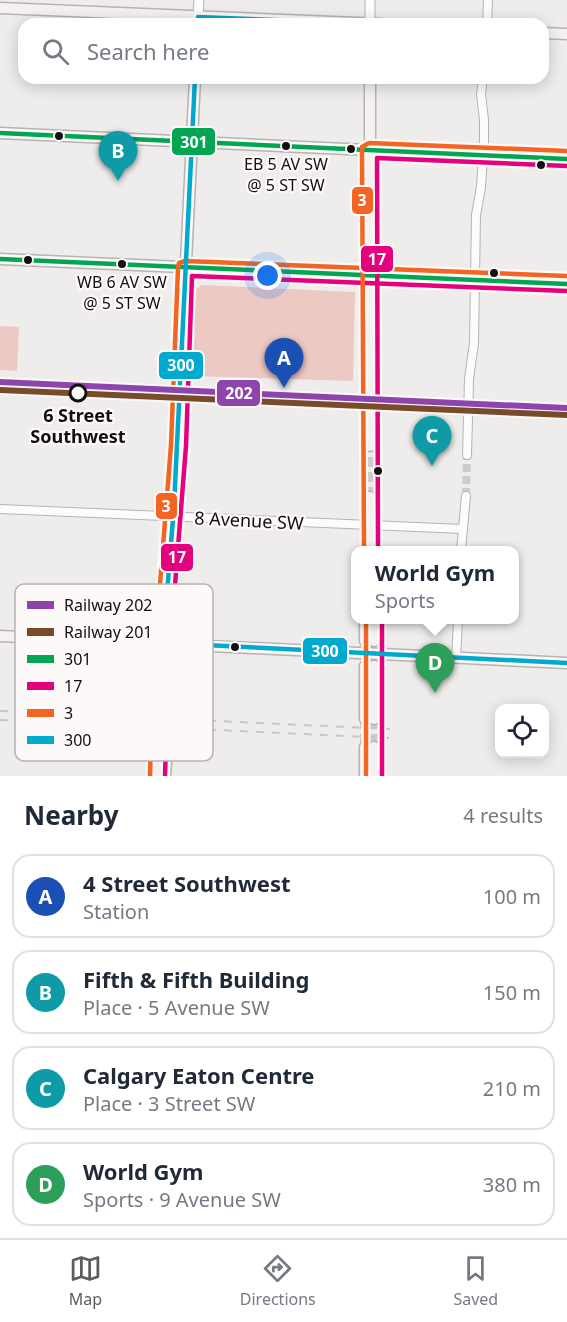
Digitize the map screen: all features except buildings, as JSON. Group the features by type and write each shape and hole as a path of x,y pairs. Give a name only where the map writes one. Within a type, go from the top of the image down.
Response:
{"main road":[{"path":"0,8 152,18"},
{"path":"549,33 567,34"},
{"path":"168,584 181,382 195,84"},
{"path":"370,84 370,446"},
{"path":"0,133 567,159"},
{"path":"0,259 567,284"},
{"path":"370,497 371,546"},
{"path":"366,624 369,641 373,624"},
{"path":"0,636 15,637"},
{"path":"213,646 567,663"},
{"path":"369,666 369,719"},
{"path":"365,776 370,747 374,776"},
{"path":"157,776 159,761"},
{"path":"164,761 165,776"}],"street":[{"path":"198,18 199,0"},
{"path":"370,0 373,18"},
{"path":"487,18 488,0"},
{"path":"467,455 469,379 474,343 476,215 483,155 482,84"},
{"path":"461,546 466,496"},
{"name":"8 Avenue SW","path":"0,509 463,529"},
{"path":"456,658 458,624"}],"shaded area":[{"path":"201,285 355,292 353,381 192,376 195,291"},
{"path":"0,326 19,327 17,371 0,370"}],"tunnel":[{"path":"370,446 370,497"},
{"path":"466,496 467,455"},
{"path":"365,719 365,747"},
{"path":"374,719 374,747"}],"railway":[{"path":"0,711 15,712"},
{"path":"0,720 15,721"},
{"path":"213,721 390,729"},
{"path":"213,730 389,738"}],"rail line":[{"name":"202","path":"0,382 567,408"},
{"name":"201","path":"0,390 567,415"}],"transit line":[{"name":"300","path":"198,18 224,18"},
{"name":"300","path":"168,584 174,506 195,84"},
{"name":"301","path":"0,133 567,159"},
{"name":"3","path":"364,546 362,147 369,143 567,151"},
{"name":"17","path":"378,546 377,158 567,166"},
{"name":"301","path":"0,259 567,284"},
{"name":"3","path":"160,584 171,445 179,263 185,261 567,276"},
{"name":"17","path":"175,584 186,446 192,276 567,291"},
{"name":"3","path":"366,624 366,776"},
{"name":"17","path":"382,624 382,776"},
{"name":"300","path":"213,645 567,663"},
{"name":"3","path":"150,761 150,776"},
{"name":"17","path":"165,761 165,776"}],"place":[{"name":"EB 5 AV SW @ 5 ST SW","path":"286,146"},
{"name":"Fifth & Fifth Building","path":"118,181"},
{"name":"WB 6 AV SW @ 5 ST SW","path":"122,264"},
{"name":"4 Street Southwest","path":"284,388"},
{"name":"6 Street Southwest","path":"78,393"},
{"name":"Calgary Eaton Centre","path":"432,466"},
{"name":"World Gym","path":"435,693"}]}
